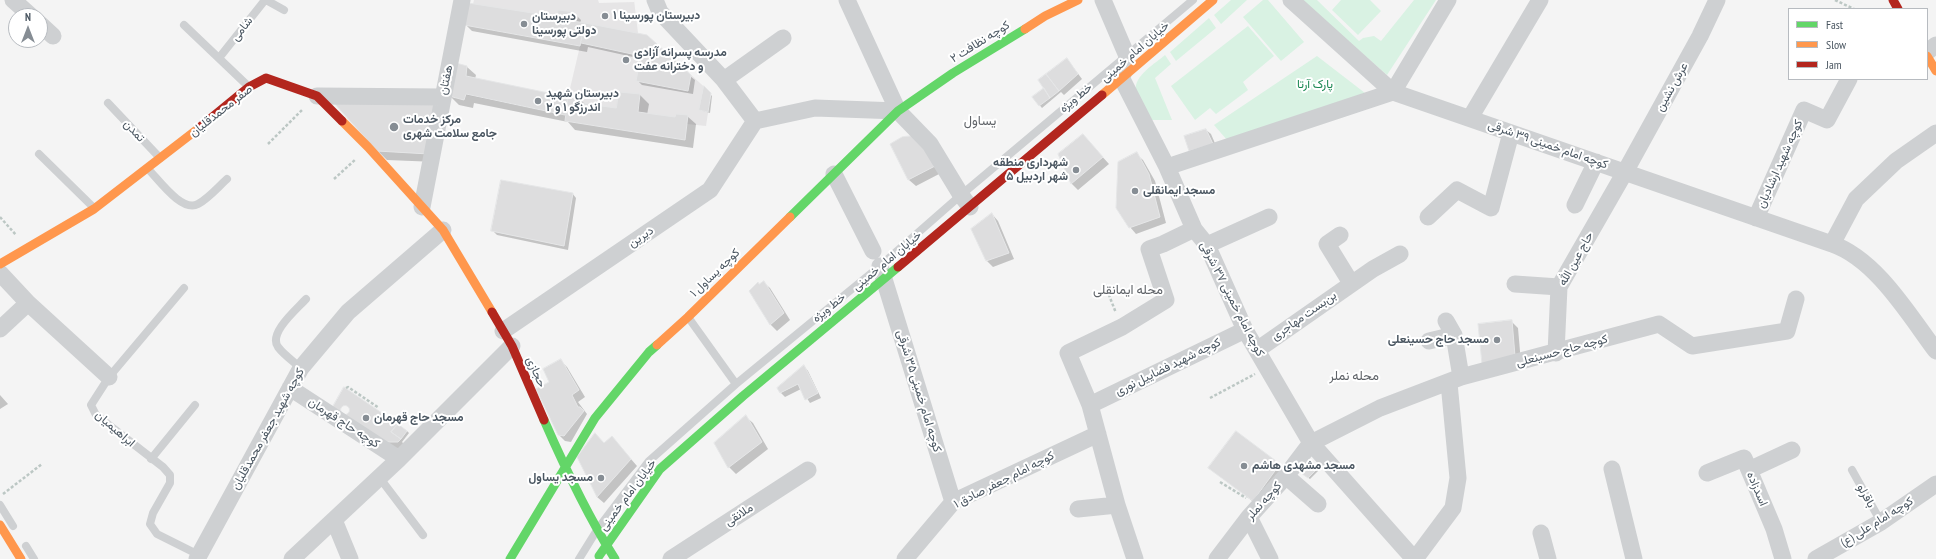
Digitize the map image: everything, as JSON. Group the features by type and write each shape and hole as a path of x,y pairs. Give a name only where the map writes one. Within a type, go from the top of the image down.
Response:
{"street":[{"path":"13,0 22,8"},
{"name":"هفتان","path":"422,207 442,97 462,0"},
{"path":"655,0 660,12 724,80 755,121 815,108 898,111"},
{"name":"کوچه نظافت ۲","path":"898,111 953,73 1045,16 1078,0"},
{"path":"1104,0 1127,56 1122,79"},
{"name":"خیابان امام خمینی","path":"598,559 606,545 660,469 743,396 879,265 966,201 1122,79 1213,0"},
{"name":"کوچه امام خمینی ۳۹ شرقی","path":"1291,0 1393,92 1846,249 1887,284 1936,351"},
{"path":"1167,167 1393,92 1448,0"},
{"path":"1470,118 1540,0"},
{"name":"عرش نشین","path":"1625,172 1700,36 1717,0"},
{"path":"852,1 898,111 930,144 966,201"},
{"path":"48,31 53,36"},
{"path":"724,80 784,38"},
{"path":"1928,51 1936,45"},
{"path":"1928,58 1936,71"},
{"name":"صفر محمدقلیان","path":"0,264 94,209 160,159 249,87 266,78 317,96 368,148 443,230"},
{"name":"کوچه امام خمینی ۳۷ شرقی","path":"1122,79 1167,167 1194,229 1207,245 1245,330 1311,443 1414,559"},
{"name":"کوچه شهید ارشادیان","path":"1756,218 1804,110 1827,120 1848,80"},
{"path":"317,96 442,97"},
{"name":"کوچه یساول ۱","path":"510,559 595,418 649,352 688,317 898,111"},
{"name":"دیرین","path":"503,331 710,190 755,121"},
{"path":"1428,217 1457,190 1490,208 1511,133"},
{"path":"1832,244 1856,199 1896,161 1936,133"},
{"path":"1575,205 1596,162"},
{"name":"حاج عین الله","path":"1556,353 1559,287 1625,172"},
{"name":"کوچه امام خمینی ۳۵ شرقی","path":"834,174 879,265 953,502"},
{"path":"1207,245 1269,217"},
{"path":"1135,559 1117,505 1090,405 1068,353 1122,327 1166,300 1149,249 1194,229"},
{"name":"حجازی","path":"443,230 512,346 565,467 597,530 615,559"},
{"name":"کوچه شهید جعفر محمدقلیان","path":"198,557 301,368 348,312 443,230"},
{"path":"1340,235 1327,244 1352,283"},
{"name":"بن‌بست مهاجری","path":"1257,350 1352,283 1400,254"},
{"path":"0,273 28,303 109,377"},
{"path":"1515,284 1559,287"},
{"name":"کوچه حاج حسینعلی","path":"1311,443 1380,408 1455,380 1659,324 1692,346 1787,331 1796,299"},
{"path":"0,329 28,303"},
{"path":"1414,559 1453,508 1458,478 1455,380 1450,328 1429,341"},
{"name":"کوچه شهید فضاییل نوری","path":"1090,405 1245,330"},
{"path":"292,559 399,459 512,346"},
{"name":"کوچه حاج قهرمان","path":"290,388 399,459"},
{"name":"کوچه امام جعفر صادق ۱","path":"905,559 953,502 1098,434"},
{"name":"کوچه نملر","path":"1217,559 1254,512 1286,476 1311,443"},
{"path":"1749,470 1792,450"},
{"name":"اسدزاده","path":"1707,473 1744,458 1774,528 1783,559"},
{"path":"1612,469 1634,559"},
{"name":"ملانقی","path":"671,559 808,470"},
{"path":"1286,476 1318,504"},
{"name":"کوچه امام علی (ع)","path":"1816,559 1881,522 1936,484"},
{"path":"1078,509 1117,505"},
{"path":"1254,512 1270,559"},
{"path":"334,520 350,559"},
{"path":"0,525 21,559"},
{"path":"1541,533 1548,559"}],"lane":[{"name":"شامی","path":"219,58 265,0 284,10"},
{"name":"خط ویژه","path":"579,559 597,530 649,460 736,384 879,265 966,201 1127,56 1193,0"},
{"path":"184,25 249,87"},
{"name":"تمدن","path":"108,103 160,159"},
{"path":"39,154 94,209"},
{"path":"148,168 180,202 188,206 198,204 227,179"},
{"name":"ابراهیمیان","path":"184,288 109,377 91,405 96,415 163,467 170,475 170,483 153,513 150,524 157,534 198,557"},
{"path":"301,368 278,346 276,339 278,330 306,299"},
{"path":"688,317 736,384"},
{"path":"151,459 195,405"},
{"name":"باقرلو","path":"1852,470 1881,522"},
{"path":"379,477 423,535"},
{"path":"0,505 34,559"}],"path":[{"path":"1835,0 1852,8"},
{"path":"268,144 317,96"},
{"path":"334,179 368,148"},
{"path":"0,217 27,247"},
{"path":"1105,285 1122,327"},
{"path":"1210,398 1268,367"},
{"path":"346,388 348,387 379,408"},
{"path":"0,496 42,464"},
{"path":"1220,482 1254,512"}],"shaded area":[{"path":"474,0 598,0 599,3 634,2 634,0 638,33 647,35 711,93 706,126 687,124 685,140 565,121 565,115 466,95 464,100 449,96 456,63 467,66 466,76 568,97 580,46 464,25 468,3 473,4"}],"green space":[{"path":"1231,0 1247,0 1221,24 1214,15"},
{"name":"پارک آرتا","path":"1263,0 1268,0 1304,42 1281,61 1243,17"},
{"path":"1301,0 1317,0 1359,41 1363,38 1374,36 1381,41 1414,0 1436,0 1387,75"},
{"path":"1341,0 1370,0 1381,11 1358,35 1332,10"},
{"path":"1209,18 1216,28 1176,61 1170,52"},
{"path":"1248,26 1274,56 1243,82 1248,90 1216,114 1210,108 1195,120 1171,86"},
{"path":"1165,55 1171,64 1155,78 1172,120 1151,120 1138,98 1136,85 1141,75"},
{"name":"پارک آرتا","path":"1317,56 1365,93 1227,140 1214,125"}],"building":[{"name":"دبیرستان دولتی پورسینا","path":"468,3 539,14 538,17 557,20 558,10 575,12 573,21 585,23 580,46 464,25"},
{"path":"585,23 647,35 691,75 688,91 636,81 641,56 581,43"},
{"path":"1067,58 1078,74 1059,91 1046,74"},
{"path":"456,63 467,66 466,76 568,97 565,115 466,94 464,100 449,96"},
{"path":"1046,74 1059,91 1050,98 1038,80"},
{"path":"704,86 711,93 708,112 699,110"},
{"path":"1044,88 1050,98 1039,106 1032,97"},
{"path":"619,92 640,94 638,112 675,117 676,114 688,115 685,140 565,121 568,97 580,98 579,103 616,108"},
{"name":"مرکز خدمات جامع سلامت شهری","path":"437,101 429,154 377,151 333,102"},
{"path":"1206,129 1213,144 1189,151 1184,136"},
{"name":"شهرداری منطقه ۵ شهر اردبیل","path":"1083,134 1103,157 1071,184 1058,154"},
{"path":"911,136 924,143 935,166 908,180 890,144 902,137"},
{"name":"مسجد ایمانقلی","path":"1137,152 1149,174 1160,217 1129,228 1116,208 1118,162"},
{"path":"501,180 573,193 564,246 491,231"},
{"path":"992,213 1009,253 986,261 971,229"},
{"path":"764,281 784,313 770,325 749,291 758,282 759,284"},
{"name":"مسجد حاج حسینعلی","path":"1512,320 1515,356 1482,364 1478,324"},
{"path":"561,359 579,390 572,395 578,407 584,411 564,436 558,435 536,389 549,382 543,369"},
{"path":"804,365 818,393 805,400 798,384 780,393 777,388"},
{"name":"مسجد حاج قهرمان","path":"344,387 398,424 391,432 401,439 398,442 384,442 331,410"},
{"path":"345,405 350,410 345,415 340,410"},
{"path":"746,415 762,442 728,468 714,443"},
{"path":"398,424 407,431 401,439 391,432"},
{"name":"مسجد مشهدی هاشم","path":"1236,431 1280,464 1253,501 1208,468"},
{"name":"مسجد یساول","path":"595,433 604,443 612,436 631,459 597,497 577,457"},
{"path":"1304,462 1313,462 1318,468 1308,478 1298,471"}],"traffic: fast":[{"path":"790,217 898,111 953,73 1025,29"},
{"path":"599,556 660,469 743,396 898,267"},
{"path":"510,559 595,418 649,352 657,345"},
{"path":"544,420 577,491 615,559"}],"traffic: slow":[{"path":"1025,29 1045,16 1078,0"},
{"path":"1102,95 1213,0"},
{"path":"1928,58 1936,71"},
{"path":"342,121 368,147 443,230 492,312"},
{"path":"0,264 94,209 199,128"},
{"path":"657,345 688,317 790,217"},
{"path":"0,525 21,559"}],"traffic: jam":[{"path":"1893,0 1897,8"},
{"path":"199,128 249,87 266,78 317,96 342,121"},
{"path":"898,267 1102,95"},
{"path":"492,312 512,346 544,420"}],"place":[{"name":"دبیرستان پورسینا ۱","path":"605,16"},
{"name":"دبیرستان دولتی پورسینا","path":"524,24"},
{"name":"مدرسه پسرانه آزادی و دخترانه عفت","path":"626,60"},
{"name":"دبیرستان شهید اندرزگو ۱ و ۲","path":"538,101"},
{"name":"مرکز خدمات جامع سلامت شهری","path":"394,127"},
{"name":"شهرداری منطقه ۵ شهر اردبیل","path":"1076,170"},
{"name":"مسجد ایمانقلی","path":"1135,191"},
{"name":"مسجد حاج حسینعلی","path":"1497,340"},
{"name":"مسجد حاج قهرمان","path":"366,418"},
{"name":"مسجد مشهدی هاشم","path":"1244,466"},
{"name":"مسجد یساول","path":"601,478"}],"district":[{"name":"یساول","path":"980,121"},
{"name":"محله ایمانقلی","path":"1128,290"},
{"name":"محله نملر","path":"1354,376"}]}
